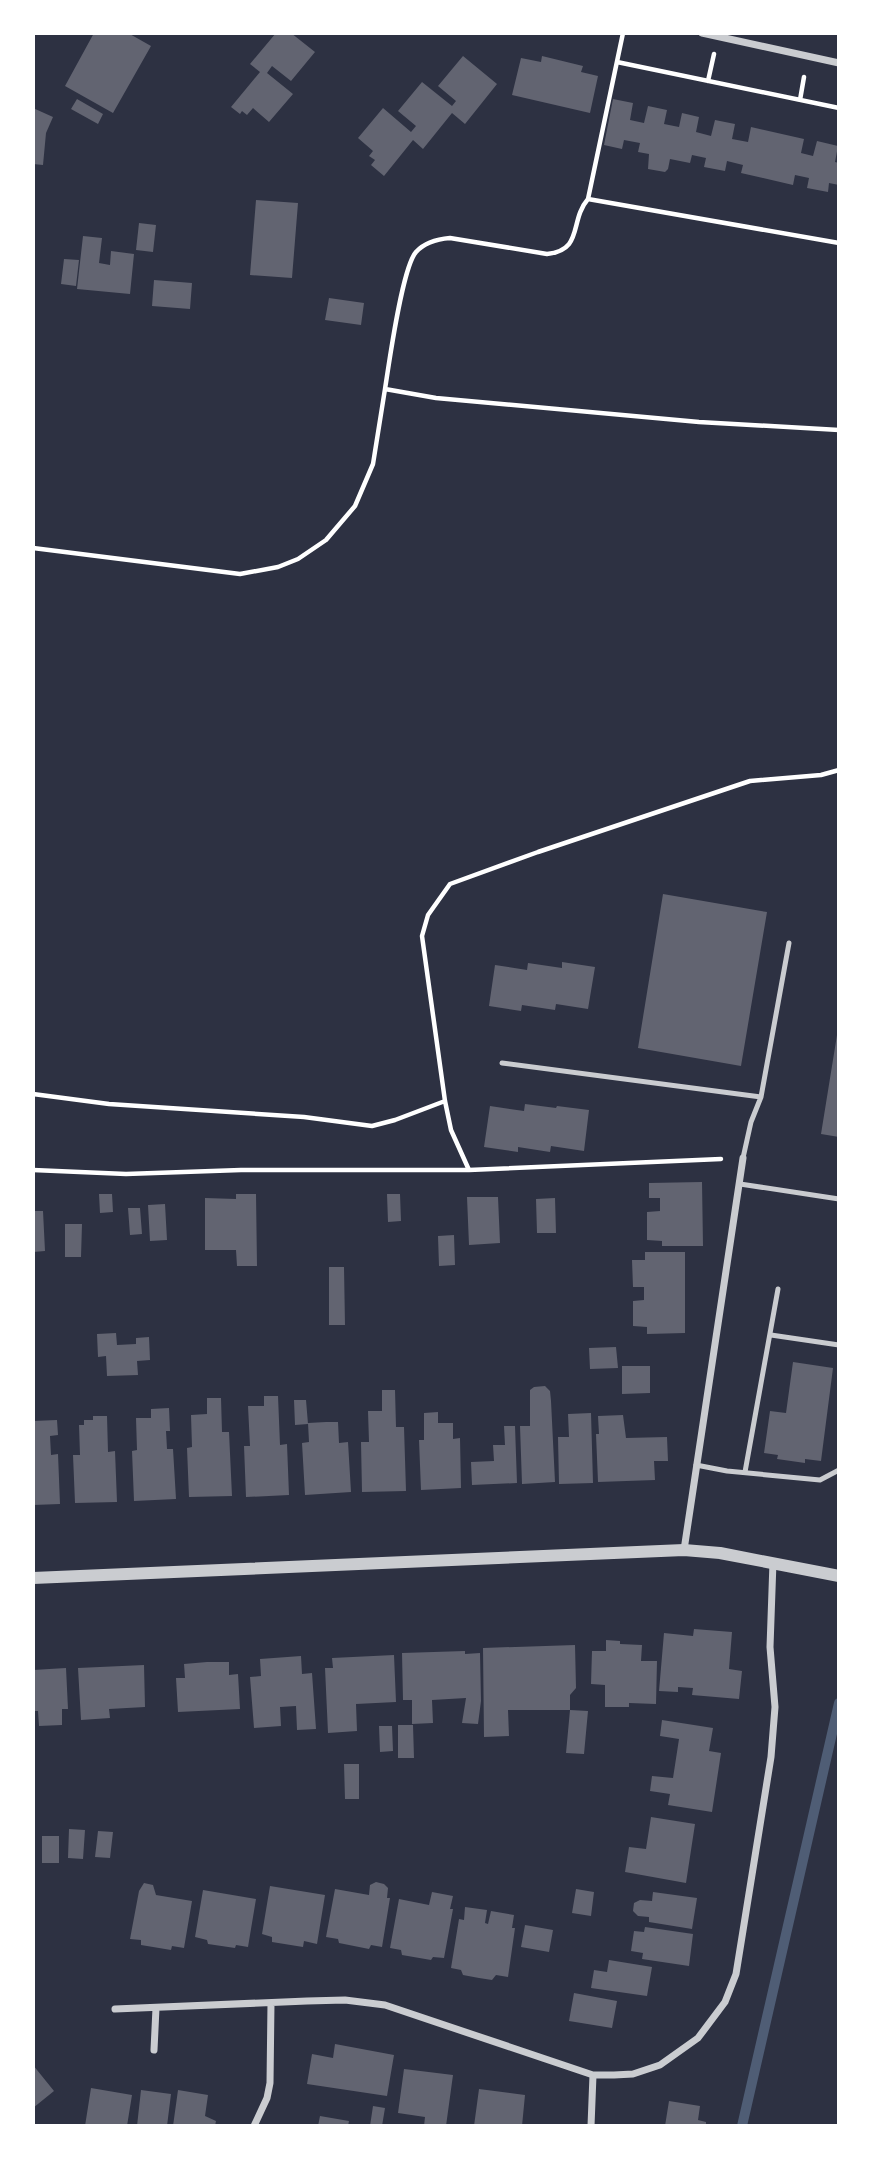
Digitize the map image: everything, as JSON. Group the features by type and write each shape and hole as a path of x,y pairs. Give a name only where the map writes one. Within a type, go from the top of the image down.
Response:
{"street":[{"path":"702,33 839,63"},
{"path":"684,1550 743,1158"},
{"path":"33,1578 684,1550 720,1553 839,1576"},
{"path":"115,2009 345,2000 385,2005 593,2074 633,2074 660,2065 698,2038 725,2002 736,1974 771,1757 775,1707 770,1647 773,1562"},
{"path":"254,2126 267,2098 270,2083 271,2003"},
{"path":"155,2050 156,2008"},
{"path":"591,2126 593,2074"}],"lane":[{"path":"743,1158 751,1122 761,1097 789,943"},
{"path":"502,1063 761,1097"},
{"path":"740,1184 839,1199"},
{"path":"745,1472 778,1289"},
{"path":"771,1335 839,1345"},
{"path":"696,1465 820,1480 839,1470"}],"path":[{"path":"33,548 240,574 268,570 298,559 326,540 355,506 373,464 390,351 407,273 415,253 437,239 450,238 534,253 561,253 572,240 578,216 588,199 623,33"},
{"path":"617,62 839,108"},
{"path":"588,199 839,243"},
{"path":"385,389 436,398 699,422 839,430"},
{"path":"469,1170 451,1130 445,1101 422,936 428,915 450,884 750,781 821,775 839,770"},
{"path":"33,1094 110,1104 304,1117 372,1126 395,1121 445,1101"},
{"path":"33,1170 126,1174 241,1170 469,1170 743,1158"}],"building":[{"path":"94,33 128,33 151,46 113,113 65,86"},
{"path":"276,33 291,33 315,52 291,81 272,66 267,73 293,94 269,122 253,108 247,115 242,111 240,114 231,107 260,72 250,64"},
{"path":"463,56 497,84 465,124 452,113 423,149 413,140 384,176 371,165 375,160 369,156 373,151 358,138 383,108 411,132 416,126 398,111 422,82 452,106 456,101 438,86"},
{"path":"542,56 583,66 581,72 598,76 590,113 512,95 521,58 541,62"},
{"path":"77,99 103,114 98,124 71,109"},
{"path":"613,99 633,103 630,120 644,123 648,106 667,110 664,124 679,127 682,113 699,117 696,132 711,136 715,120 735,124 732,139 748,142 751,127 804,139 801,153 813,156 817,141 838,146 835,162 839,163 839,185 829,183 828,192 807,188 809,178 795,175 793,185 741,173 743,165 727,161 725,171 704,167 706,158 692,155 690,163 670,159 665,172 648,169 649,154 638,152 640,143 624,140 622,149 604,145"},
{"path":"33,108 53,117 46,133 43,165 33,164"},
{"path":"256,200 298,203 292,278 250,275"},
{"path":"139,223 156,225 153,252 136,250"},
{"path":"83,236 102,238 99,263 110,265 111,251 134,254 130,294 77,289"},
{"path":"64,259 79,260 76,286 61,284"},
{"path":"154,280 192,283 190,309 152,306"},
{"path":"329,298 364,303 361,325 325,320"},
{"path":"663,894 767,912 741,1066 638,1048"},
{"path":"562,962 595,967 588,1009 556,1004 555,1010 522,1005 521,1011 489,1006 495,965 527,970 528,963 562,968"},
{"path":"839,1035 839,1137 821,1134"},
{"path":"525,1104 589,1110 584,1151 551,1146 550,1152 518,1147 518,1152 484,1147 490,1106 524,1111"},
{"path":"702,1182 703,1246 662,1246 662,1241 647,1240 647,1212 660,1211 660,1198 649,1198 649,1183"},
{"path":"99,1194 112,1194 113,1212 100,1213"},
{"path":"236,1194 256,1194 257,1266 237,1266 236,1250 205,1250 205,1198 236,1199"},
{"path":"387,1194 400,1194 401,1221 388,1222"},
{"path":"467,1197 498,1197 500,1243 469,1245"},
{"path":"555,1198 556,1233 537,1233 536,1199"},
{"path":"165,1204 167,1240 150,1241 148,1205"},
{"path":"128,1208 140,1208 142,1234 130,1235"},
{"path":"33,1211 43,1211 45,1251 33,1252"},
{"path":"65,1224 82,1224 81,1257 65,1257"},
{"path":"454,1235 455,1265 439,1266 438,1236"},
{"path":"645,1252 685,1252 685,1333 647,1334 647,1327 633,1326 633,1301 644,1300 644,1287 633,1287 632,1260 645,1260"},
{"path":"329,1267 344,1267 345,1325 329,1325"},
{"path":"116,1333 117,1345 136,1344 136,1338 149,1337 150,1360 137,1361 138,1375 107,1376 106,1356 98,1357 97,1334"},
{"path":"616,1347 618,1368 590,1369 589,1348"},
{"path":"793,1362 833,1368 821,1461 805,1459 805,1463 777,1459 778,1455 764,1453 770,1411 786,1413"},
{"path":"622,1366 650,1366 650,1393 622,1394"},
{"path":"545,1386 550,1391 555,1482 522,1484 520,1426 530,1426 530,1390"},
{"path":"382,1390 395,1390 396,1427 404,1427 406,1491 362,1492 361,1442 369,1442 368,1411 382,1411"},
{"path":"264,1396 278,1396 280,1445 287,1444 289,1495 246,1497 244,1446 250,1446 248,1406 264,1406"},
{"path":"207,1398 221,1398 222,1432 229,1432 232,1496 189,1497 187,1448 192,1447 191,1415 207,1414"},
{"path":"294,1400 306,1400 308,1424 295,1425"},
{"path":"169,1408 170,1431 166,1431 167,1449 173,1449 176,1499 134,1501 132,1451 137,1450 136,1418 151,1418 151,1409"},
{"path":"438,1412 438,1423 453,1423 453,1439 460,1438 461,1488 421,1490 419,1440 424,1440 424,1413"},
{"path":"591,1413 593,1483 559,1484 558,1437 569,1437 568,1414"},
{"path":"623,1415 626,1438 667,1437 668,1461 654,1461 655,1480 598,1482 598,1416"},
{"path":"93,1416 107,1416 108,1452 115,1451 117,1502 75,1503 73,1455 80,1455 79,1425 84,1425 84,1420 93,1420"},
{"path":"57,1420 58,1435 50,1436 51,1455 58,1454 60,1504 33,1505 33,1421"},
{"path":"338,1422 339,1443 348,1442 351,1492 305,1495 302,1443 309,1442 308,1423"},
{"path":"504,1426 515,1426 517,1483 472,1485 471,1462 494,1461 493,1445 505,1445"},
{"path":"694,1629 732,1632 729,1669 742,1671 739,1699 692,1695 693,1688 678,1687 678,1692 659,1691 664,1633 693,1636"},
{"path":"606,1640 642,1645 641,1661 657,1661 656,1704 629,1703 629,1707 605,1707 605,1685 591,1684 592,1651 606,1651"},
{"path":"575,1645 576,1688 570,1695 570,1710 508,1710 509,1736 484,1737 483,1648"},
{"path":"465,1651 465,1654 480,1653 481,1701 478,1724 462,1723 466,1698 432,1700 433,1723 412,1724 412,1700 403,1700 402,1653"},
{"path":"394,1655 396,1702 356,1704 357,1731 328,1733 325,1668 333,1668 332,1658"},
{"path":"301,1656 302,1674 312,1673 316,1729 297,1730 296,1706 280,1707 281,1726 254,1728 250,1677 261,1676 260,1659"},
{"path":"229,1662 229,1675 238,1674 240,1709 178,1712 176,1678 185,1678 184,1664"},
{"path":"144,1665 145,1707 109,1709 110,1718 81,1720 78,1668"},
{"path":"66,1668 68,1709 62,1709 62,1725 39,1726 38,1711 33,1711 33,1670"},
{"path":"570,1710 588,1711 584,1754 566,1753"},
{"path":"662,1720 713,1728 709,1751 721,1753 712,1812 668,1805 670,1794 650,1791 652,1776 673,1778 679,1739 660,1736"},
{"path":"398,1725 413,1725 414,1758 398,1758"},
{"path":"379,1726 392,1726 393,1751 380,1752"},
{"path":"344,1764 359,1764 359,1799 345,1799"},
{"path":"651,1817 695,1824 686,1883 625,1872 629,1847 646,1849"},
{"path":"69,1829 85,1830 83,1859 68,1858"},
{"path":"98,1831 113,1832 110,1858 95,1857"},
{"path":"42,1836 59,1836 59,1863 42,1863"},
{"path":"376,1882 388,1888 387,1898 390,1898 382,1947 371,1945 369,1949 339,1943 338,1939 326,1937 335,1889 369,1895 370,1885"},
{"path":"144,1883 153,1885 156,1895 192,1901 184,1948 172,1946 171,1950 141,1945 141,1940 130,1939 139,1891"},
{"path":"270,1886 325,1895 317,1944 304,1941 303,1947 272,1942 272,1937 262,1934"},
{"path":"576,1889 594,1892 591,1916 572,1913"},
{"path":"203,1890 256,1899 248,1947 208,1944 207,1940 195,1937"},
{"path":"432,1892 453,1896 444,1958 433,1957 431,1960 402,1955 401,1950 390,1948 399,1899 429,1905"},
{"path":"653,1892 697,1898 692,1929 649,1922 649,1917 638,1916 633,1911 634,1903 640,1900 652,1901"},
{"path":"465,1907 487,1910 485,1923 488,1924 491,1911 514,1915 512,1928 515,1928 508,1977 496,1975 492,1980 479,1978 463,1975 461,1970 451,1968 459,1919 464,1920"},
{"path":"525,1925 553,1930 549,1952 521,1947"},
{"path":"645,1927 693,1934 689,1966 642,1959 643,1953 631,1951 634,1931 644,1932"},
{"path":"609,1960 652,1967 647,1996 591,1988 594,1970 607,1972"},
{"path":"574,1993 617,2001 612,2028 569,2021"},
{"path":"335,2044 394,2055 387,2096 307,2084 312,2054 333,2058"},
{"path":"33,2065 54,2091 33,2108"},
{"path":"404,2069 453,2075 446,2126 424,2126 425,2117 398,2113"},
{"path":"91,2088 132,2095 127,2126 85,2126"},
{"path":"479,2089 525,2095 522,2126 474,2126"},
{"path":"141,2090 171,2094 167,2126 137,2126"},
{"path":"178,2090 208,2095 205,2116 216,2121 215,2126 173,2126"},
{"path":"669,2101 700,2106 698,2120 706,2122 706,2126 665,2126"},
{"path":"373,2106 385,2108 382,2126 370,2126"},
{"path":"320,2116 349,2121 348,2126 318,2126"}],"waterway":[{"path":"742,2126 839,1703"}]}
